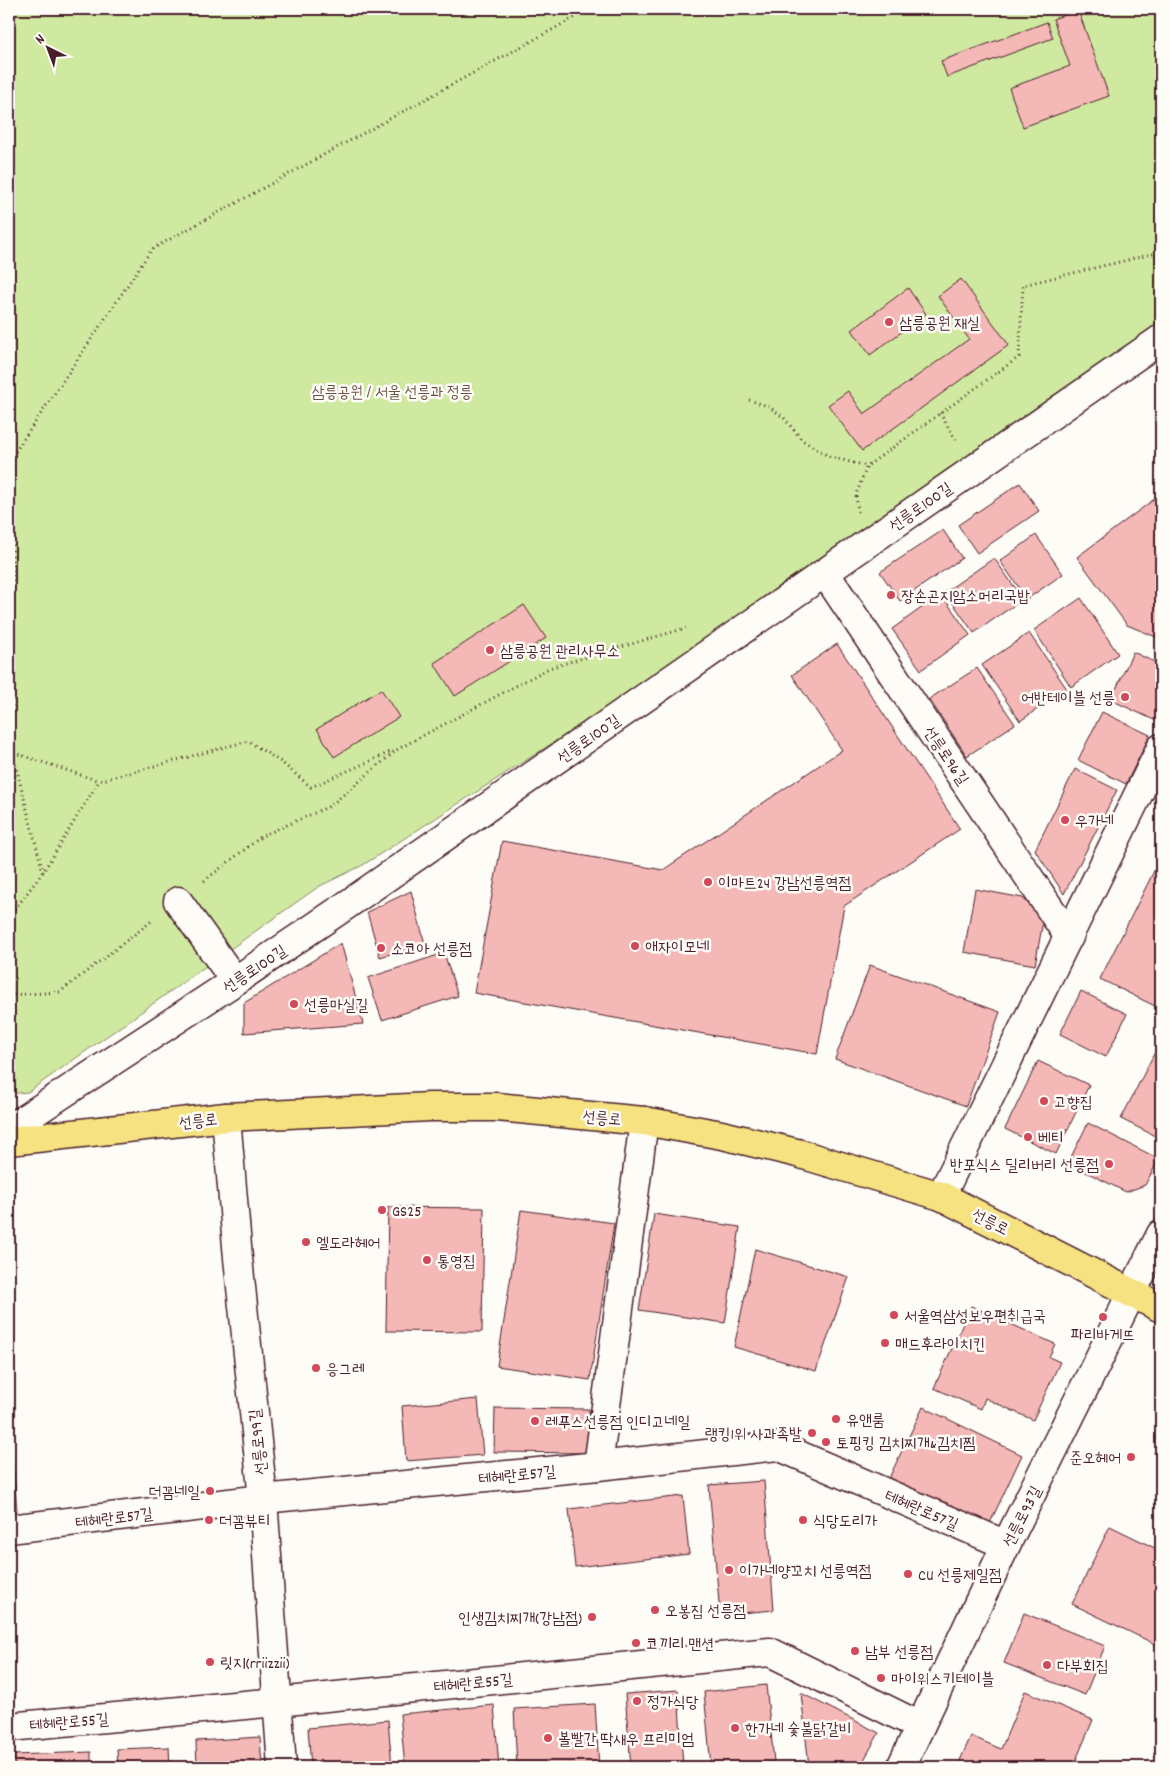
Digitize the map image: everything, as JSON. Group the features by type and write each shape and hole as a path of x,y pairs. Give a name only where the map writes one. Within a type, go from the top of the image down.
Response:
{"main road":[{"name":"선릉로","path":"9,1141 226,1117 392,1108 497,1107 644,1121 722,1135 797,1153 941,1196 1161,1308"}],"street":[{"name":"선릉로100길","path":"9,1129 338,911 1161,339"},
{"name":"선릉로96길","path":"825,573 1069,937"},
{"path":"941,1196 1161,748"},
{"path":"178,901 235,981"},
{"name":"선릉로99길","path":"226,1117 263,1499 282,1767"},
{"path":"598,1466 644,1121"},
{"name":"선릉로93길","path":"901,1767 1006,1545 1161,1234"},
{"name":"테헤란로57길","path":"9,1529 263,1499 778,1446 1006,1545"},
{"name":"테헤란로55길","path":"9,1727 770,1652 920,1726"}],"path":[{"path":"43,872 10,751 14,455 152,249 590,9"},
{"path":"859,519 856,495 867,466 1019,357 1023,285 1161,252"},
{"path":"749,400 768,406 784,418 802,440 830,457 867,466"},
{"path":"940,413 959,445"},
{"path":"10,751 99,781 248,741 281,762 311,787 398,749 549,668 692,626"},
{"path":"9,994 60,992 262,836 330,806 398,749"},
{"path":"9,916 43,872 99,781"}],"green space":[{"name":"삼릉공원 / 서울 선릉과 정릉","path":"9,9 1161,9 1161,329 764,607 363,865 318,887 28,1092 9,1094"}],"building":[{"path":"1078,10 1109,96 1023,127 1009,88 1070,66 1053,19"},
{"path":"1047,22 1053,38 947,77 941,61"},
{"path":"961,279 1009,345 862,451 828,405 848,391 864,414 969,339 938,296"},
{"name":"삼릉공원 재실","path":"908,288 926,314 870,355 852,330"},
{"path":"1020,483 1039,511 977,553 958,525"},
{"path":"1161,494 1161,639 1127,625 1077,557"},
{"path":"943,530 962,558 900,601 880,572"},
{"path":"1036,535 1063,574 1027,599 1000,561"},
{"path":"994,558 1023,599 974,633 945,592"},
{"path":"941,594 970,635 921,670 892,629"},
{"path":"1081,598 1118,654 1071,687 1034,630"},
{"name":"삼릉공원 관리사무소","path":"524,605 546,638 455,696 434,663"},
{"path":"1029,633 1067,689 1020,721 982,665"},
{"path":"837,644 960,829 844,906 817,1054 474,993 502,841 663,870 842,750 792,675"},
{"path":"1133,652 1161,665 1161,705 1154,720 1111,700"},
{"path":"977,668 1015,724 967,756 929,699"},
{"path":"381,689 399,717 334,757 317,729"},
{"path":"1102,712 1150,735 1126,784 1078,760"},
{"path":"1075,769 1117,790 1064,894 1035,850"},
{"path":"1155,869 1161,872 1161,1009 1100,979"},
{"path":"975,889 1023,898 1043,921 1035,965 964,952"},
{"path":"411,891 425,944 380,957 367,912"},
{"path":"341,943 363,1024 244,1033 244,1003"},
{"path":"444,953 458,996 382,1020 368,978"},
{"path":"870,965 1000,1012 966,1106 835,1059"},
{"path":"1081,991 1127,1014 1106,1057 1060,1034"},
{"path":"1161,1040 1161,1139 1121,1119"},
{"path":"1038,1061 1089,1085 1056,1154 1005,1129"},
{"path":"1088,1123 1159,1159 1145,1185 1126,1192 1068,1163"},
{"path":"388,1207 484,1208 482,1332 386,1331"},
{"path":"521,1210 614,1223 590,1380 497,1366"},
{"path":"654,1214 740,1227 725,1323 639,1310"},
{"path":"755,1249 849,1277 816,1371 734,1347"},
{"path":"971,1306 1055,1344 1049,1357 1060,1362 1033,1420 985,1398 981,1409 934,1388"},
{"path":"478,1399 483,1455 406,1461 402,1406"},
{"path":"923,1407 1022,1455 989,1525 889,1478"},
{"path":"495,1408 589,1409 589,1453 494,1452"},
{"path":"9,1410 17,1511 9,1511"},
{"path":"1161,1438 1161,1457 1154,1453"},
{"path":"764,1481 774,1610 720,1615 709,1485"},
{"path":"683,1496 689,1554 575,1567 569,1509"},
{"path":"1110,1526 1161,1551 1161,1647 1072,1604"},
{"path":"1024,1613 1105,1646 1085,1695 1004,1663"},
{"path":"766,1685 774,1762 711,1767 704,1692"},
{"path":"678,1690 683,1767 631,1767 625,1694"},
{"path":"1025,1691 1093,1720 1073,1767 957,1767 971,1736 1001,1749"},
{"path":"801,1693 879,1733 860,1767 809,1767"},
{"path":"595,1704 599,1767 517,1767 514,1709"},
{"path":"494,1705 499,1767 405,1767 400,1714"},
{"path":"388,1720 392,1767 311,1767 308,1728"},
{"path":"260,1737 262,1767 197,1767 196,1741"},
{"path":"169,1747 170,1767 118,1767 117,1749"},
{"path":"91,1752 91,1767 15,1767 14,1755"}],"place":[{"name":"삼릉공원 재실","path":"889,322"},
{"name":"장손곤지암소머리국밥","path":"891,595"},
{"name":"삼릉공원 관리사무소","path":"490,650"},
{"name":"어반테이블 선릉","path":"1125,697"},
{"name":"우가네","path":"1065,820"},
{"name":"이마트24 강남선릉역점","path":"708,882"},
{"name":"애자이모네","path":"635,946"},
{"name":"소코아 선릉점","path":"381,948"},
{"name":"선릉마실길","path":"294,1004"},
{"name":"고향집","path":"1044,1101"},
{"name":"베티","path":"1028,1137"},
{"name":"반포식스 딜리버리 선릉점","path":"1109,1164"},
{"name":"GS25","path":"382,1210"},
{"name":"엘도라헤어","path":"306,1242"},
{"name":"통영집","path":"427,1260"},
{"name":"서울역삼성보우편취급국","path":"894,1315"},
{"name":"파리바게뜨","path":"1103,1317"},
{"name":"매드후라이치킨","path":"885,1343"},
{"name":"응그레","path":"316,1368"},
{"name":"유앤룸","path":"836,1419"},
{"name":"레푸스선릉점 인디고네일","path":"535,1421"},
{"name":"랭킹1위 사과족발","path":"812,1433"},
{"name":"토핑킹 김치찌개&김치찜","path":"826,1442"},
{"name":"준오헤어","path":"1131,1457"},
{"name":"더꼼네일","path":"210,1491"},
{"name":"더꼼뷰티","path":"209,1520"},
{"name":"식당도리가","path":"803,1520"},
{"name":"이가네양꼬치 선릉역점","path":"729,1570"},
{"name":"CU 선릉제일점","path":"908,1574"},
{"name":"오봉집 선릉점","path":"655,1610"},
{"name":"인생김치찌개(강남점)","path":"592,1617"},
{"name":"코끼리 맨션","path":"636,1643"},
{"name":"남부 선릉점","path":"855,1651"},
{"name":"릿지(rriizzii)","path":"210,1662"},
{"name":"다부회집","path":"1047,1665"},
{"name":"마이위스키테이블","path":"881,1678"},
{"name":"정가식당","path":"637,1701"},
{"name":"한가네 숯불닭갈비","path":"735,1728"},
{"name":"볼빨간 딱새우 프리미엄","path":"548,1738"}]}
